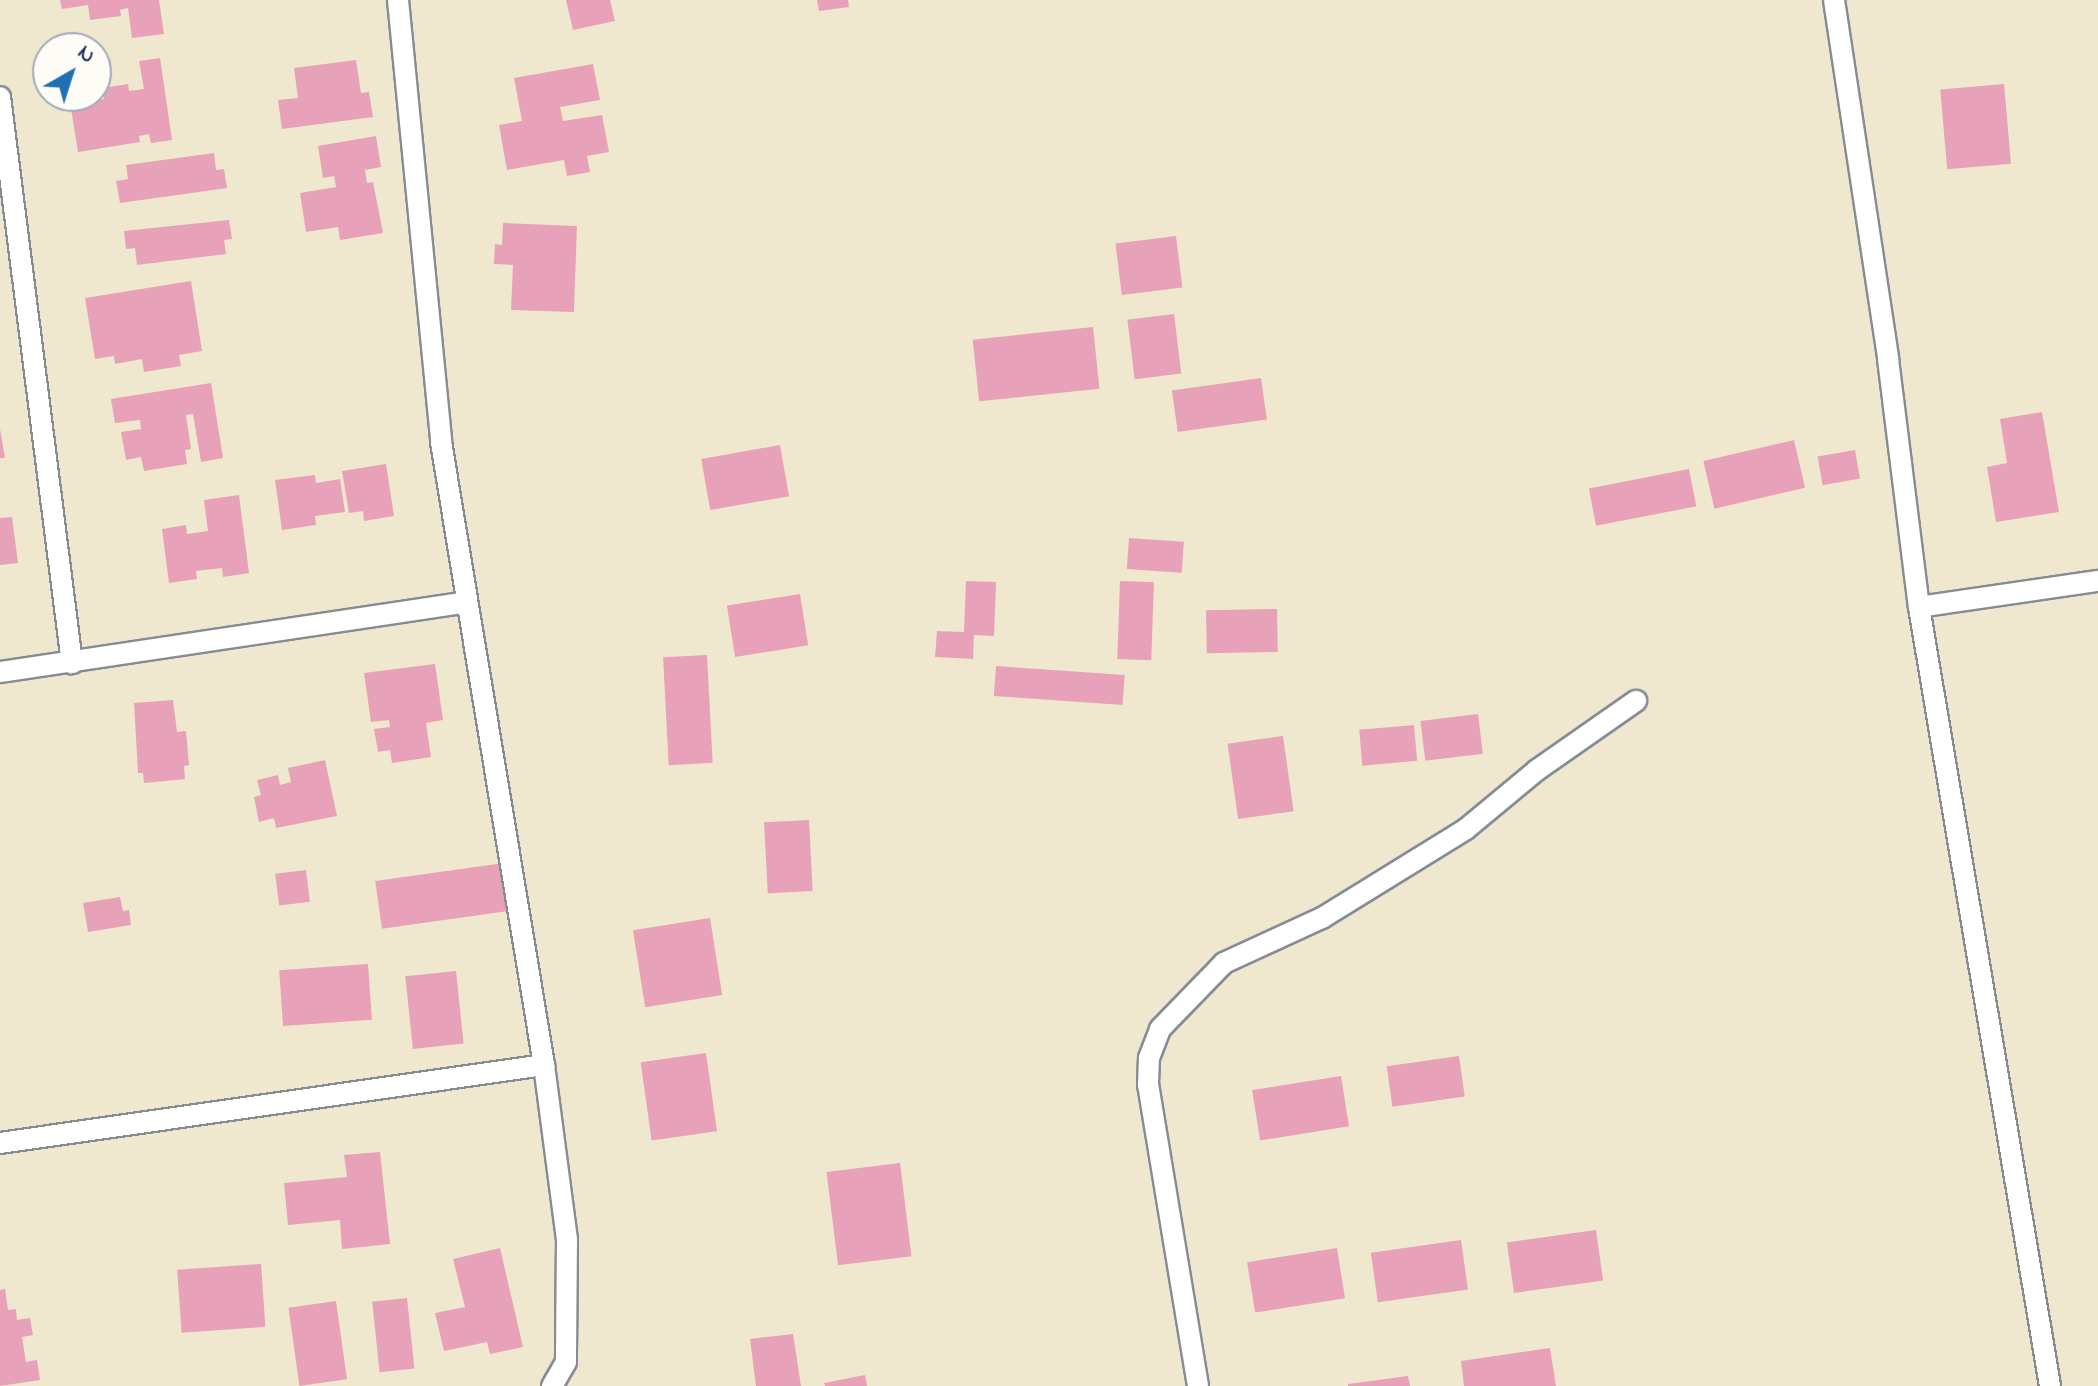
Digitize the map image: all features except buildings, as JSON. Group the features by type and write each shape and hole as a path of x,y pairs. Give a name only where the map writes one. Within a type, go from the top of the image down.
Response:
{"street":[{"path":"398,0 441,442 544,1065 567,1239 566,1362 552,1386"},
{"path":"1834,0 1888,359 1919,607 2050,1386"},
{"path":"0,97 72,663"},
{"path":"1919,607 2098,581"},
{"path":"0,672 467,602"},
{"path":"1198,1386 1148,1085 1149,1058 1160,1029 1224,963 1322,918 1466,829 1537,770 1636,701"},
{"path":"0,1143 544,1065"}]}
